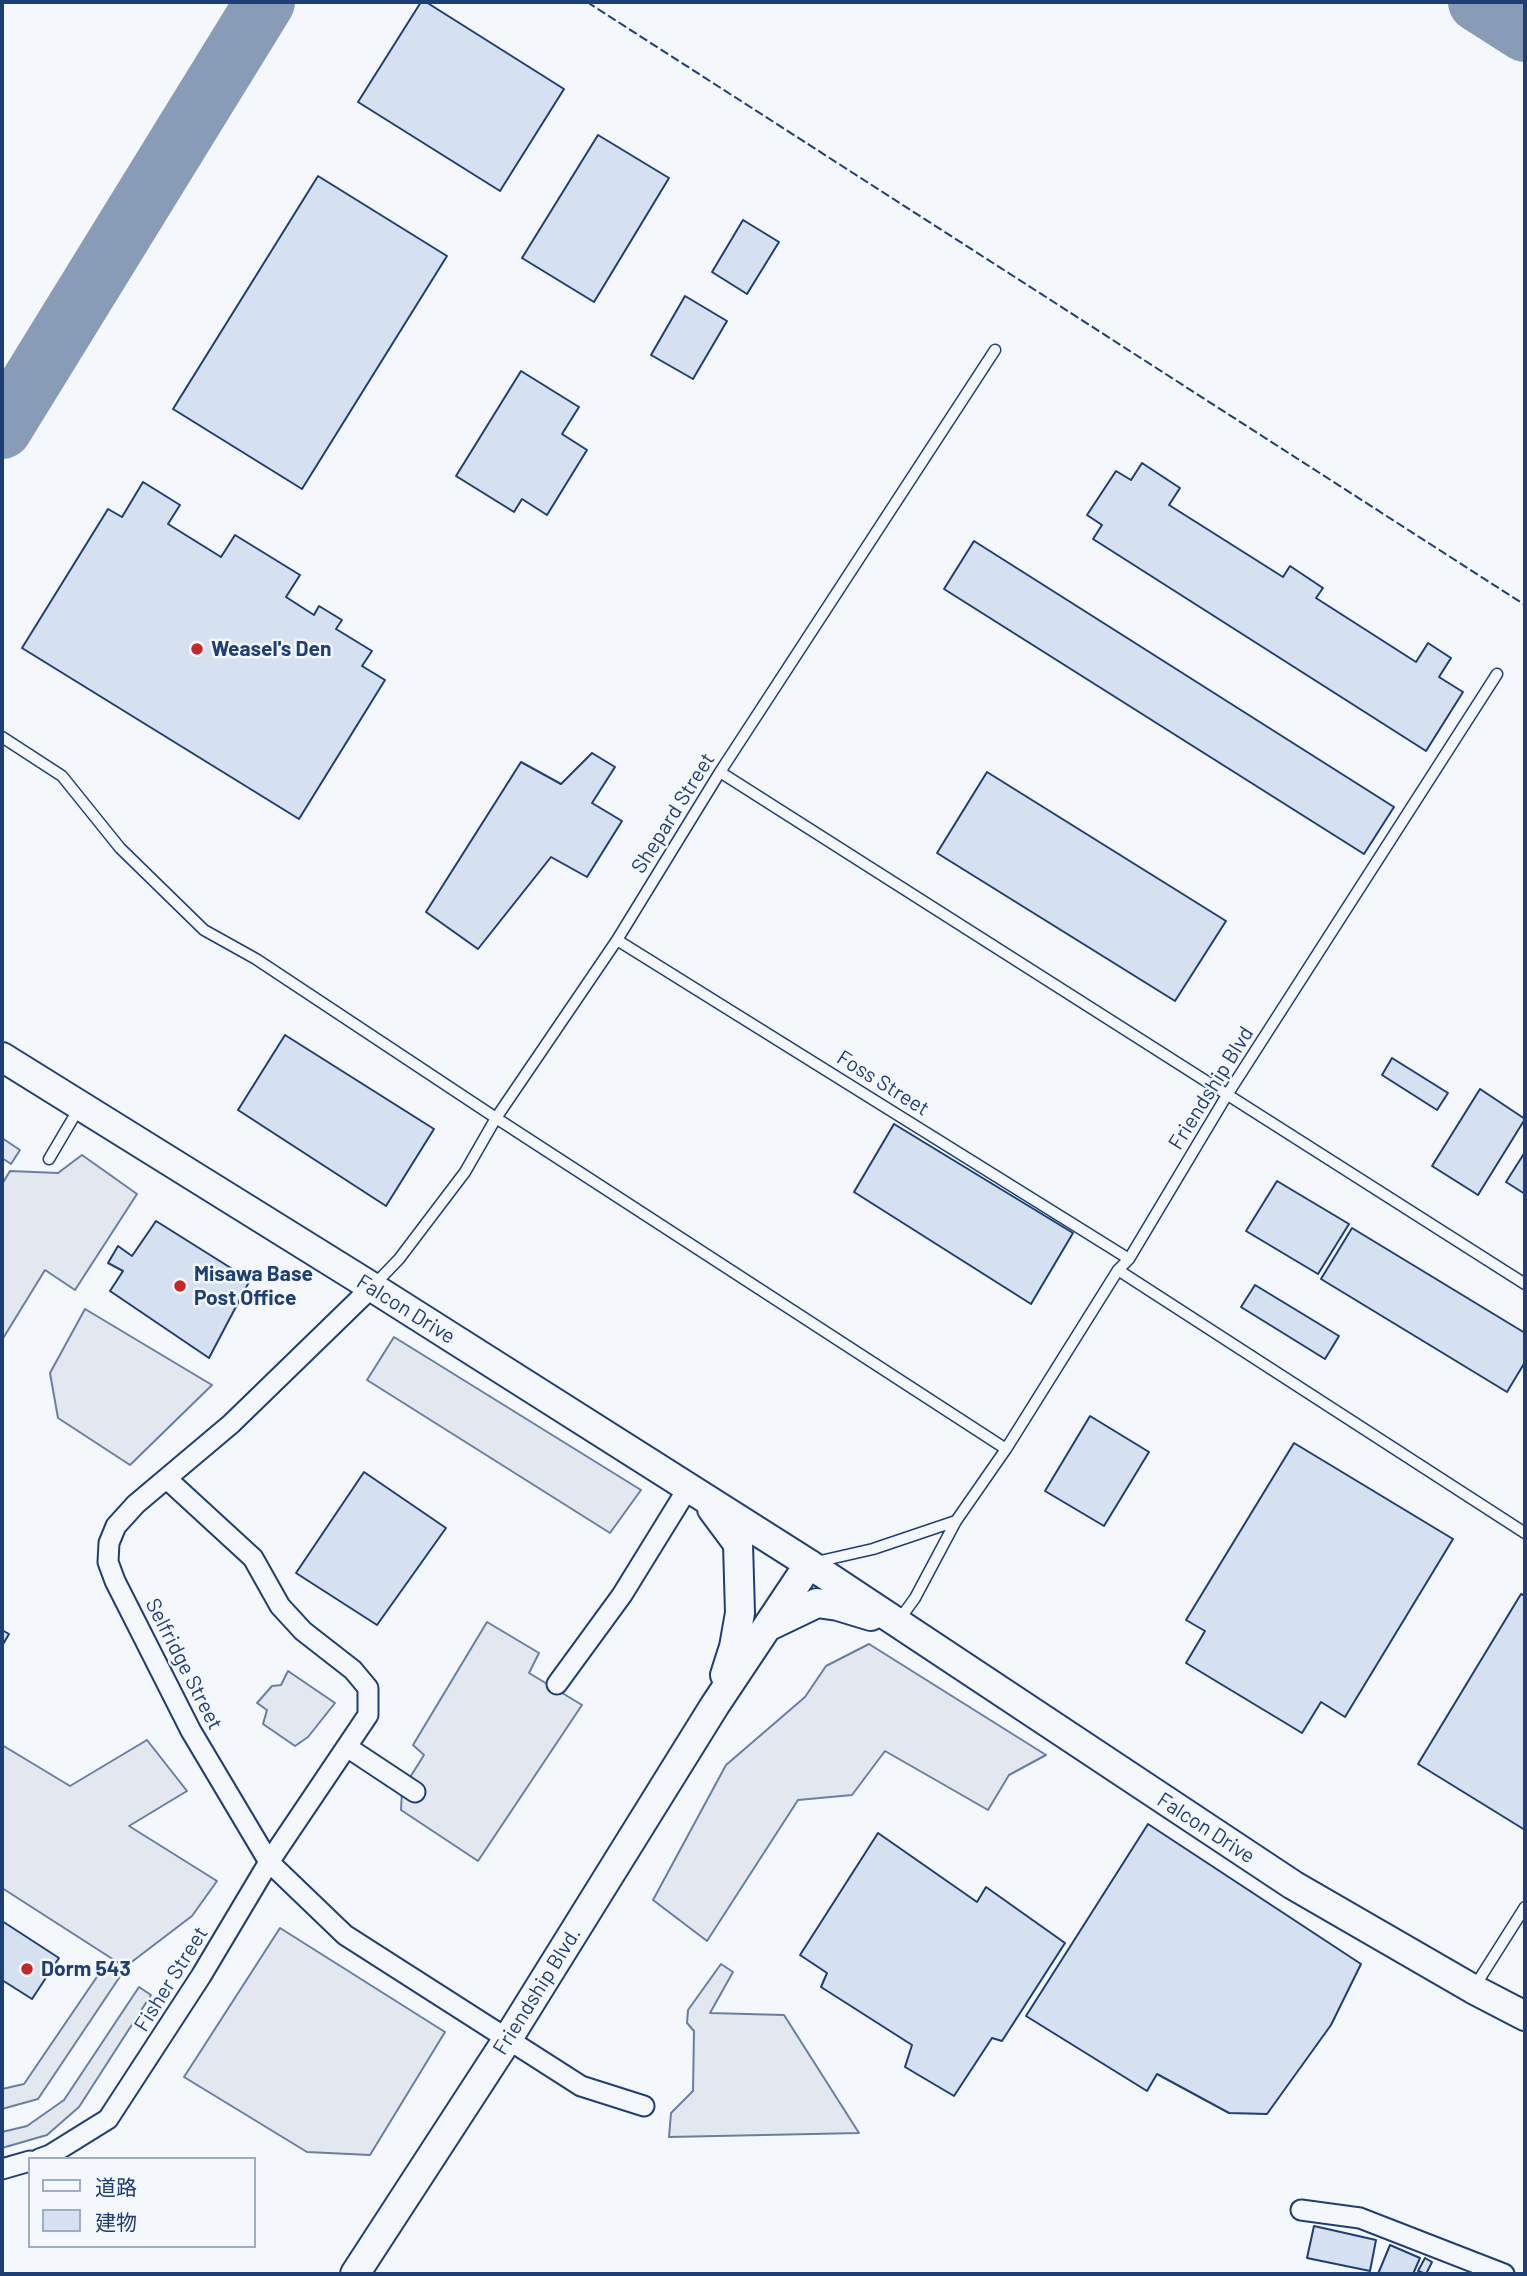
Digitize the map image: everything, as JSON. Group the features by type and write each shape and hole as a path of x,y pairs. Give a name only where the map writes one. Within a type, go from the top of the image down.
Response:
{"street":[{"name":"Falcon Drive","path":"2,1056 809,1564 1293,1885 1473,1989 1525,2015"},
{"name":"Selfridge Street","path":"372,1287 231,1424 136,1504 116,1526 109,1543 108,1562 191,1731 270,1862 345,1935 581,2086 644,2106"},
{"name":"Fisher Street","path":"44,2157 108,2119 201,1976 270,1862 368,1716 368,1688 353,1670 303,1631 280,1606 253,1558 167,1479"},
{"path":"557,1684 696,1493"},
{"name":"Friendship Blvd.","path":"696,1493 737,1544 740,1614 734,1647 715,1705"},
{"name":"Friendship Blvd.","path":"355,2274 508,2040 715,1705 809,1564"},
{"path":"769,1626 817,1603 838,1606 897,1624"},
{"path":"347,1747 415,1792"},
{"path":"2,2169 28,2162"},
{"path":"1301,2210 1360,2218 1504,2274"}],"lane":[{"name":"Shepard Street","path":"372,1287 399,1259 464,1172 496,1118 617,940 720,772 995,349"},
{"name":"Friendship Blvd","path":"897,1624 915,1598 956,1521 1006,1449 1118,1270 1129,1259 1227,1096 1497,674"},
{"path":"2,737 62,776 120,848 204,930 256,959 1006,1449"},
{"path":"720,772 1525,1284"},
{"name":"Foss Street","path":"617,940 1129,1259"},
{"path":"49,1159 80,1107"},
{"path":"1118,1270 1525,1533"},
{"path":"809,1564 873,1549 956,1521"},
{"path":"1473,1989 1525,1907"}],"shaded area":[{"path":"2,1138 20,1150 11,1164 2,1158"},
{"path":"82,1155 137,1194 75,1290 45,1270 2,1340 2,1184 10,1171 58,1173"},
{"path":"85,1309 212,1385 130,1465 58,1418 50,1373"},
{"path":"394,1337 641,1490 610,1533 367,1380"},
{"path":"487,1622 539,1653 529,1673 582,1705 478,1861 401,1810 402,1790 424,1755 413,1745"},
{"path":"869,1644 1046,1755 1009,1775 988,1810 885,1751 852,1795 798,1800 707,1941 653,1900 726,1765 805,1697 826,1666"},
{"path":"288,1671 335,1703 308,1737 295,1746 263,1724 267,1710 257,1703 272,1686 281,1685"},
{"path":"147,1740 187,1791 129,1826 217,1881 192,1916 125,1967 2,1888 2,1745 70,1786"},
{"path":"280,1928 445,2032 370,2155 307,2152 184,2077"},
{"path":"721,1964 733,1972 710,2013 784,2015 859,2133 669,2137 671,2113 693,2091 694,2031 687,2023 688,2010"},
{"path":"105,1965 121,1975 38,2099 2,2109 2,2089 24,2084"},
{"path":"139,1987 151,1995 79,2107 47,2135 2,2148 2,2132 27,2126 64,2100"}],"building":[{"path":"421,2 426,2 564,89 500,191 358,102"},
{"path":"598,135 669,178 594,302 522,258"},
{"path":"318,176 447,256 302,489 173,409"},
{"path":"743,220 779,242 747,294 712,272"},
{"path":"685,296 727,321 693,379 651,355"},
{"path":"521,371 579,407 562,434 587,450 547,515 522,499 514,512 456,476"},
{"path":"1142,463 1180,488 1169,505 1283,577 1290,566 1323,588 1316,598 1416,662 1428,643 1451,658 1439,677 1463,692 1426,751 1093,539 1102,525 1087,515 1116,471 1131,480"},
{"name":"Weasel's Den","path":"143,482 180,505 168,524 221,557 235,535 300,575 286,597 314,615 319,606 342,620 336,629 372,651 362,666 385,680 299,819 22,648 108,509 122,517"},
{"path":"974,541 1394,807 1364,854 944,589"},
{"path":"592,753 615,767 592,803 622,821 587,877 551,857 478,949 426,912 521,762 561,784"},
{"path":"987,772 1226,921 1175,1001 937,853"},
{"path":"285,1035 434,1129 386,1206 238,1110"},
{"path":"1392,1058 1448,1093 1437,1110 1382,1075"},
{"path":"1480,1089 1525,1119 1478,1195 1432,1166"},
{"path":"894,1124 1073,1233 1031,1304 854,1192"},
{"path":"1525,1152 1525,1194 1506,1182"},
{"path":"1277,1181 1349,1224 1318,1274 1246,1231"},
{"name":"Misawa Base Post Office","path":"156,1221 250,1280 209,1358 110,1291 123,1271 108,1263 118,1246 132,1256"},
{"path":"1352,1228 1525,1333 1525,1362 1507,1392 1321,1279"},
{"path":"1255,1285 1339,1336 1325,1359 1241,1307"},
{"path":"1090,1416 1149,1452 1104,1526 1045,1491"},
{"path":"1294,1443 1453,1539 1345,1717 1321,1702 1302,1733 1186,1663 1205,1631 1186,1620"},
{"path":"364,1472 446,1528 377,1625 296,1573"},
{"path":"1521,1594 1525,1596 1525,1830 1418,1764"},
{"path":"2,1630 9,1634 2,1646"},
{"path":"1148,1824 1361,1964 1331,2025 1267,2114 1229,2113 1157,2074 1147,2091 1026,2016"},
{"path":"878,1833 977,1902 986,1887 1065,1943 1002,2041 992,2038 954,2096 905,2067 912,2045 821,1987 827,1973 800,1955"},
{"name":"Dorm 543","path":"2,1921 59,1958 32,1999 2,1980"},
{"path":"1314,2226 1376,2240 1370,2271 1307,2258"},
{"path":"1390,2245 1420,2258 1413,2274 1378,2274"},
{"path":"1425,2258 1432,2262 1426,2274 1418,2271"}],"taxiway":[{"path":"2,429 265,2"},
{"path":"1478,2 1525,32"}],"fence":[{"path":"587,2 1525,605"}],"place":[{"name":"Weasel's Den","path":"197,649"},
{"name":"Misawa Base Post Office","path":"180,1286"},
{"name":"Dorm 543","path":"27,1969"}]}
